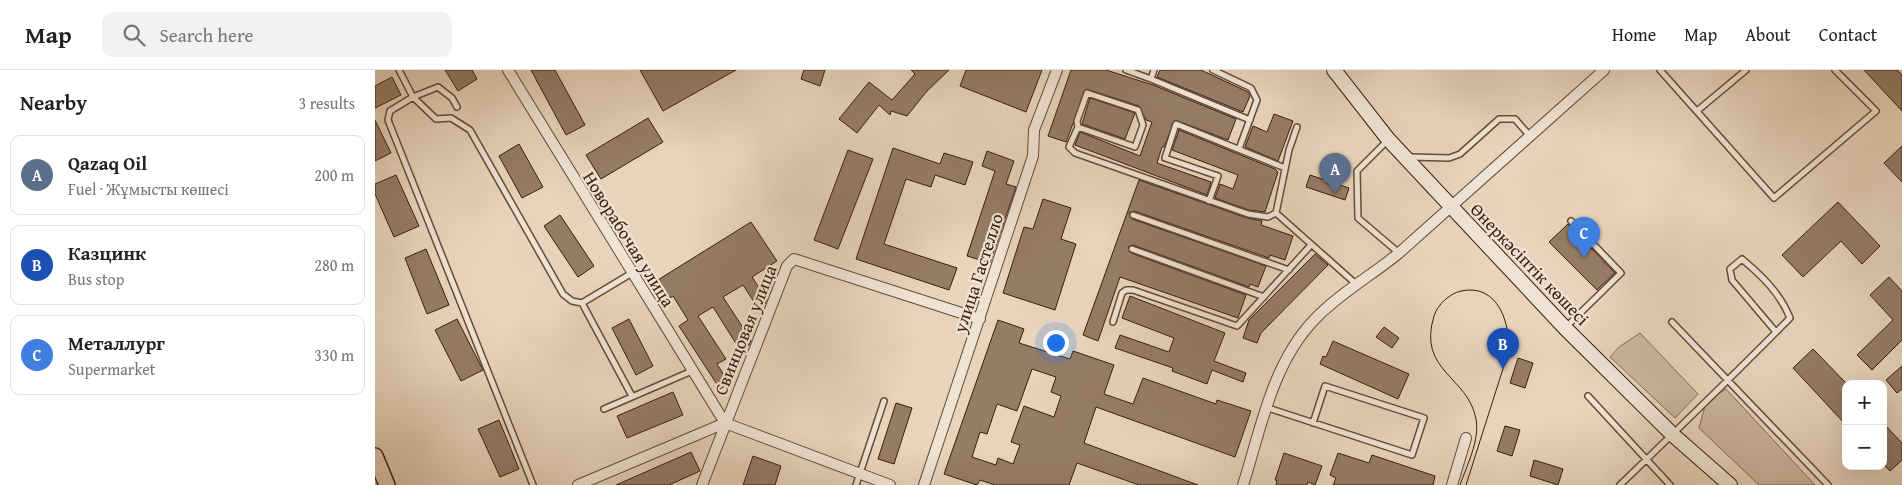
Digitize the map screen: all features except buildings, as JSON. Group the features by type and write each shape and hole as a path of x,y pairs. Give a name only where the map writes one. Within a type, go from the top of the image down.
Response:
{"main road":[{"name":"Өнеркәсіптік көшесі","path":"1334,70 1388,139 1565,328 1673,434 1730,485"},
{"path":"375,456 387,485"}],"street":[{"name":"Новорабочая улица","path":"508,70 725,423"},
{"name":"улица Гастелло","path":"924,485 1033,156 1034,130 1057,70"},
{"path":"1243,485 1276,380 1289,352 1315,319 1356,284 1378,271 1399,253 1604,70"},
{"name":"Свинцовая улица","path":"702,485 787,266 794,259 980,319"},
{"path":"578,485 725,423 858,480 891,485"},
{"path":"1452,485 1466,438"}],"lane":[{"path":"399,70 413,98 436,119 451,118 470,130 563,294 572,301 582,303 632,273"},
{"path":"1126,70 1250,120"},
{"path":"1151,79 1154,70"},
{"path":"1213,70 1251,88 1257,100 1239,149"},
{"path":"1660,70 1774,198 1876,111 1835,70"},
{"path":"1697,111 1746,70"},
{"path":"457,107 452,98 438,87 390,111 388,120 533,485"},
{"path":"1078,126 1135,147 1143,125 1138,110 1087,93 1077,122 1078,126 1069,147 1075,153 1248,214 1268,217 1276,213"},
{"path":"1404,156 1449,158 1460,154 1499,118 1515,119 1530,136"},
{"path":"1209,200 1218,176 1165,158 1176,124 1285,168"},
{"path":"1276,213 1285,168 1297,127"},
{"path":"1388,139 1357,170 1358,218 1399,253"},
{"path":"1276,213 1356,284"},
{"path":"1133,215 1289,270"},
{"path":"1565,328 1621,273 1571,221"},
{"path":"1113,322 1122,293 1126,290 1133,290 1237,326 1311,245"},
{"path":"1133,249 1264,298"},
{"path":"1620,485 1729,380 1790,318 1784,303 1762,276 1742,259 1730,269 1732,280 1776,332"},
{"path":"582,303 632,396"},
{"path":"1672,322 1828,485"},
{"path":"604,409 692,371"},
{"path":"1268,408 1313,423 1412,455 1424,418 1325,386 1313,423"},
{"path":"1588,396 1645,460 1671,485"},
{"path":"858,480 884,401"}],"shaded area":[{"path":"1640,333 1698,394 1675,418 1610,357 1619,347"},
{"path":"1726,389 1815,485 1759,485 1699,428 1706,402"}],"tram line":[{"path":"1460,485 1475,444 1476,419 1471,404 1464,392 1438,361 1432,349 1431,334 1434,316 1438,307 1452,294 1474,290 1485,293 1500,308 1507,330 1508,353 1466,485"}],"place":[{"name":"Qazaq Oil","path":"1335,194"},
{"name":"Металлург","path":"1584,258"},
{"name":"Казцинк","path":"1503,369"}]}
